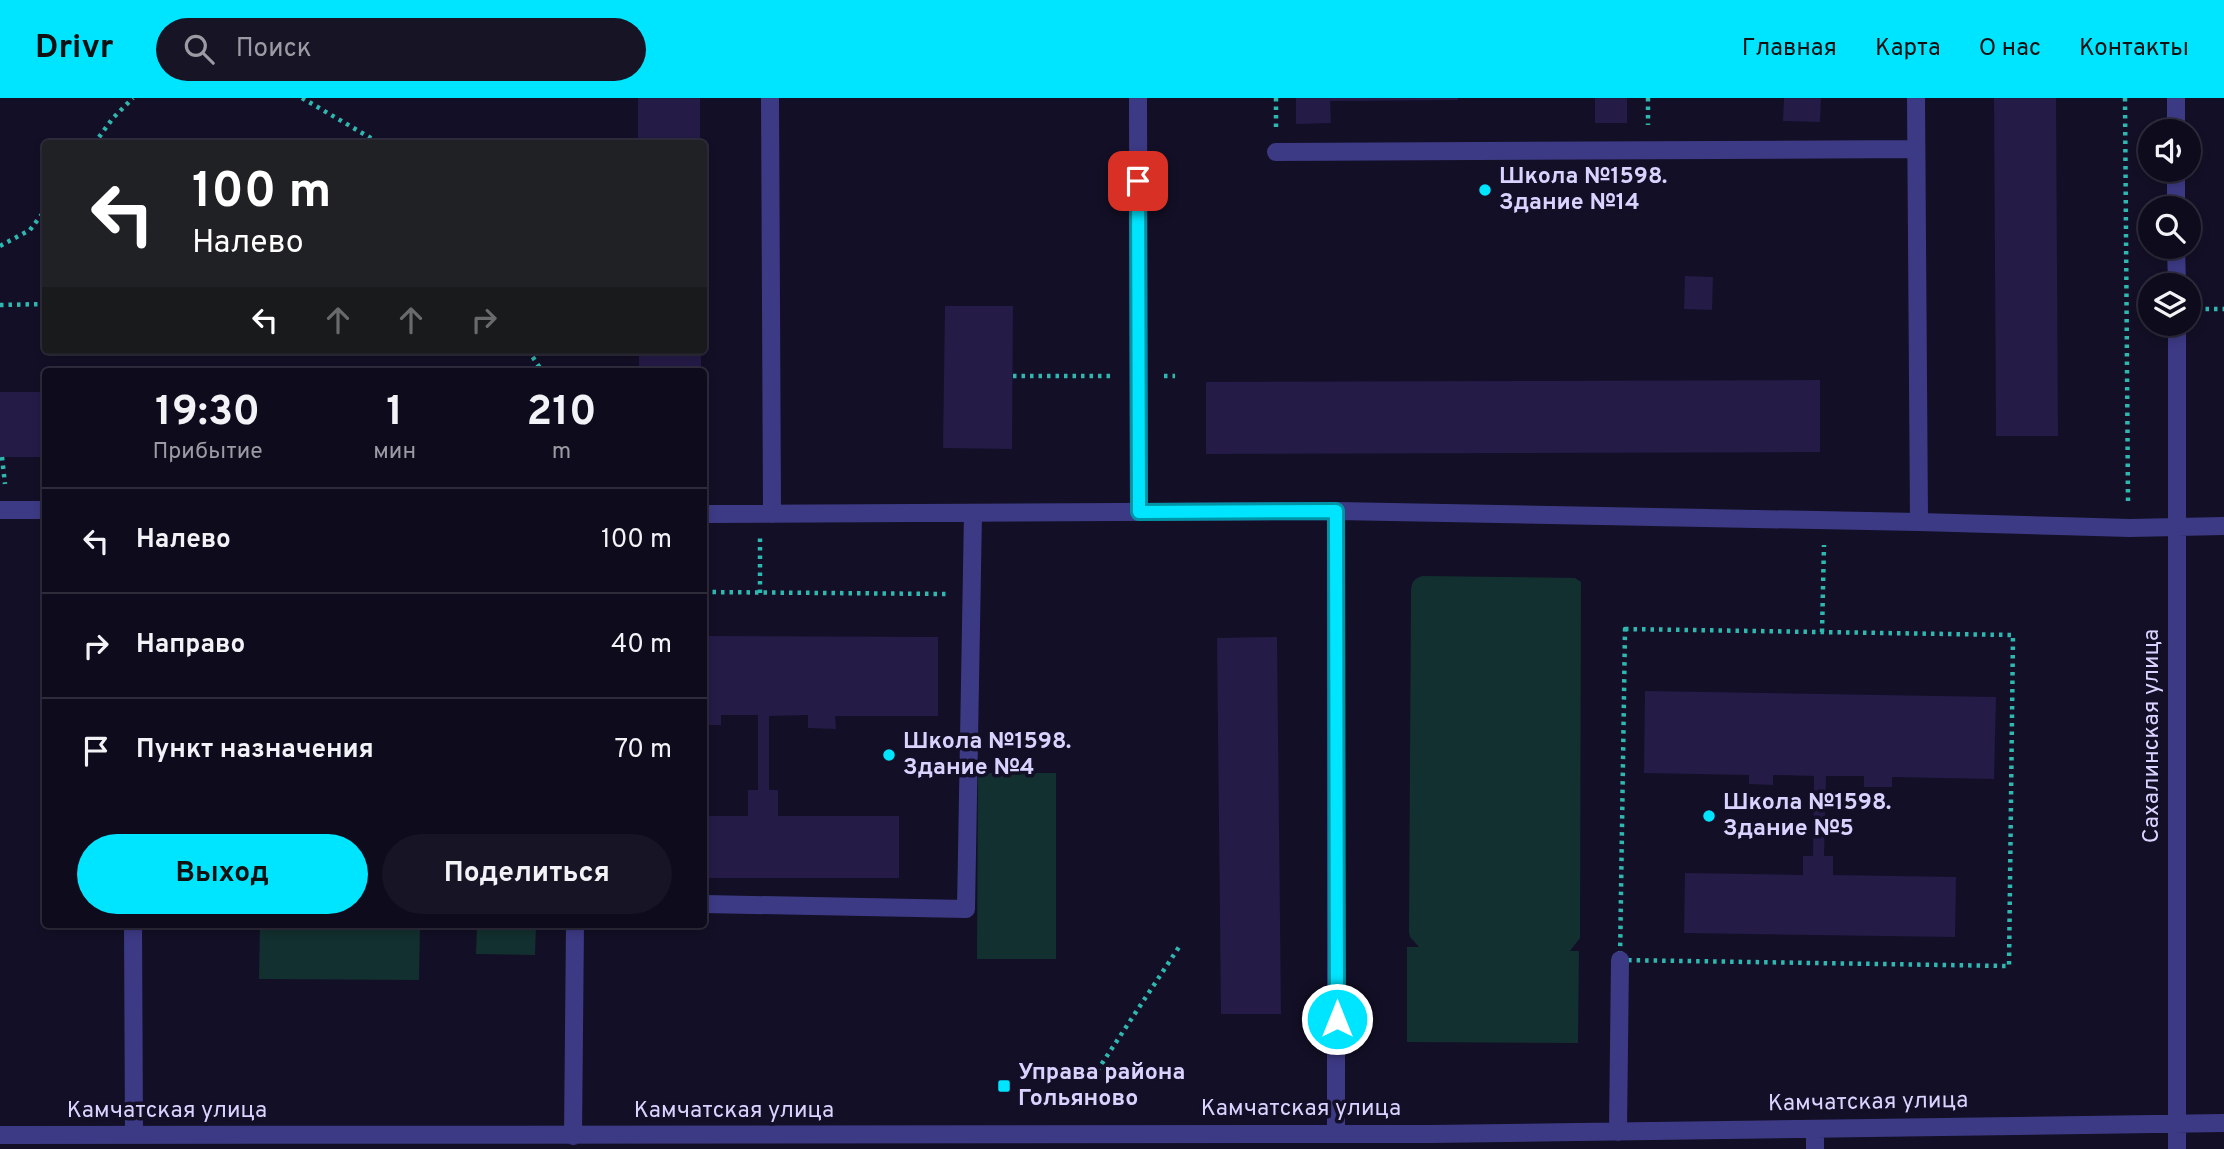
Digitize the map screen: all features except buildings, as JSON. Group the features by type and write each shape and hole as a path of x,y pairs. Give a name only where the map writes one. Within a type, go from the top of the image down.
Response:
{"street":[{"path":"766,514 769,98"},
{"path":"1138,98 1139,512"},
{"path":"1916,98 1919,522"},
{"path":"2176,98 2176,119"},
{"path":"1276,152 1916,149"},
{"name":"Сахалинская улица","path":"2176,336 2177,1149"},
{"path":"0,510 42,510"},
{"path":"707,514 1336,511 2130,528 2224,526"},
{"path":"1336,511 1336,1133"},
{"path":"707,904 966,909 973,513"},
{"path":"133,928 134,1135"},
{"path":"573,1136 575,928"},
{"path":"1618,1132 1620,960"},
{"name":"Камчатская улица","path":"0,1135 134,1135 258,1142 573,1136 792,1142 1336,1133 1430,1141 1618,1132 2224,1123"},
{"path":"1815,1129 1815,1149"}],"path":[{"path":"97,140 113,118 133,98"},
{"path":"302,98 374,140"},
{"path":"2125,98 2130,528"},
{"path":"0,246 30,230 42,214"},
{"path":"0,305 42,304"},
{"path":"2201,309 2224,309"},
{"path":"1013,376 1175,376"},
{"path":"2,457 5,489"},
{"path":"760,593 766,514"},
{"path":"1822,632 1824,569"},
{"path":"707,593 972,595"},
{"path":"1625,629 2013,635 2008,966 1620,960 1625,629"},
{"path":"1097,1071 1181,944"}],"green space":[{"path":"1423,576 1575,578 1581,582 1580,938 1570,951 1579,951 1578,1043 1407,1042 1407,947 1419,947 1409,932 1411,590 1414,581"},
{"path":"978,773 1056,773 1056,959 977,959"},
{"path":"260,928 420,928 419,980 259,979"},
{"path":"477,928 536,928 535,955 476,954"}],"place":[{"name":"Школа №1598. Здание №14","path":"1485,190"},
{"name":"Школа №1598. Здание №4","path":"889,755"},
{"name":"Школа №1598. Здание №5","path":"1709,816"},
{"name":"Управа района Гольяново","path":"1004,1086"}],"route":[{"path":"1138,181 1139,512 1336,511 1337,1019"}]}
